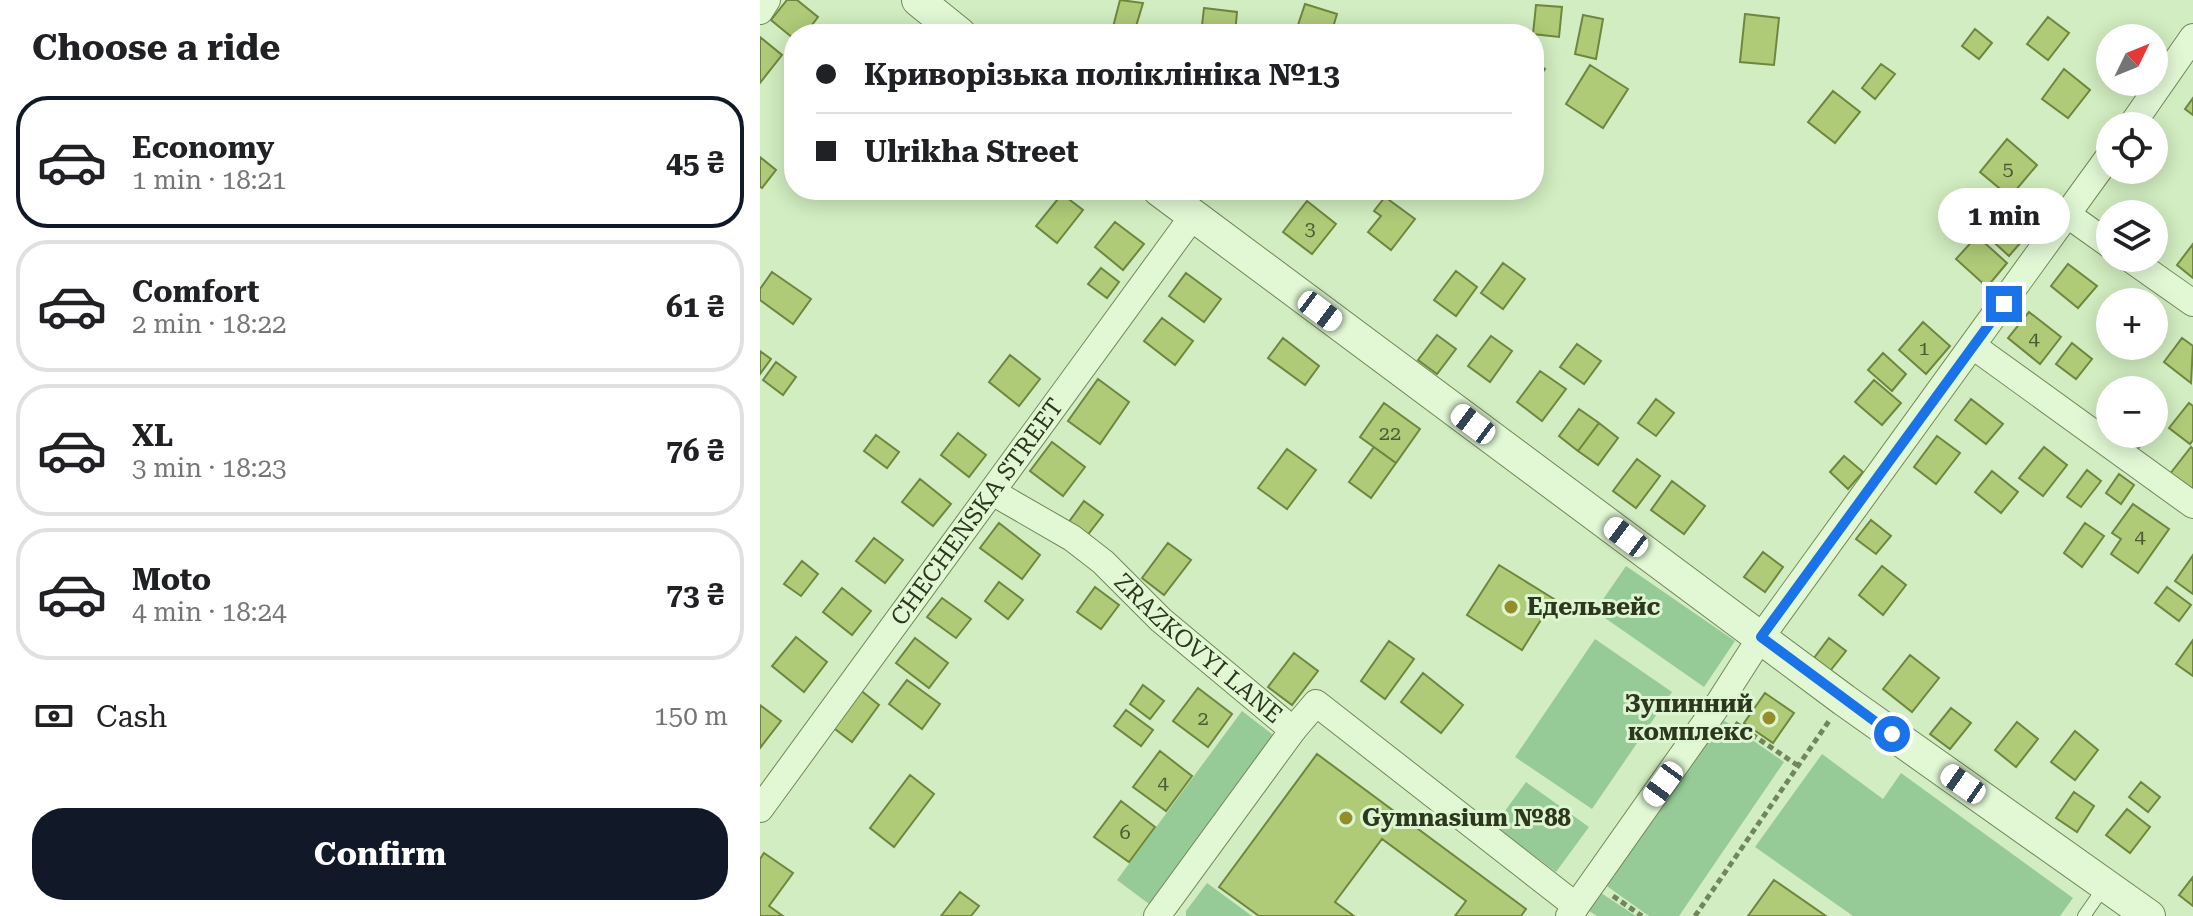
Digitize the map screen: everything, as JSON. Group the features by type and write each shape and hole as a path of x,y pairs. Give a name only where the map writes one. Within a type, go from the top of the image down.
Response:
{"street":[{"path":"760,11 767,0"},
{"path":"918,0 948,24"},
{"path":"2141,112 2193,37"},
{"path":"1293,730 1316,703 1572,911 1715,709 1761,637 2096,175"},
{"path":"1172,200 1844,700 2149,916"},
{"path":"2068,215 2096,235"},
{"name":"CHECHENSKA STREET","path":"760,809 994,493 1193,216"},
{"path":"2149,272 2193,303"},
{"path":"1973,346 2193,505"},
{"name":"ZRAZKOVYI LANE","path":"994,493 1072,538 1103,562 1161,620 1293,730 1157,916"}],"lane":[{"path":"2084,916 2106,885"}],"path":[{"path":"1695,916 1844,700"},
{"path":"1715,709 1797,765"},
{"path":"1593,882 1642,916"}],"green space":[{"path":"1626,566 1735,641 1704,687 1595,611"},
{"path":"1595,639 1672,692 1592,809 1515,757"},
{"path":"1242,711 1281,741 1157,910 1117,880"},
{"path":"1719,717 1784,762 1679,916 1649,916 1604,884"},
{"path":"1822,754 1883,799 1901,773 2073,898 2060,916 1853,916 1755,847"},
{"path":"1526,782 1589,827 1556,872 1494,826"},
{"path":"1207,883 1252,916 1186,916 1186,911"},
{"path":"1598,891 1636,916 1597,916 1586,909"}],"building":[{"path":"787,0 797,0 818,17 813,24 784,24 784,31 771,20"},
{"path":"1120,0 1143,3 1137,24 1114,24"},
{"path":"1305,4 1337,14 1334,24 1298,24"},
{"path":"1536,5 1562,7 1559,37 1544,35 1544,24 1534,24"},
{"path":"1204,8 1237,12 1236,24 1202,24"},
{"path":"1745,14 1779,18 1774,65 1740,62"},
{"path":"1583,15 1603,19 1596,59 1575,54"},
{"path":"2048,17 2069,33 2048,60 2027,44"},
{"path":"1975,29 1992,43 1979,59 1962,46"},
{"path":"760,37 782,55 760,83"},
{"path":"1881,64 1895,74 1875,99 1862,88"},
{"path":"1590,65 1628,89 1603,128 1566,104"},
{"path":"2064,69 2090,90 2068,118 2042,99"},
{"path":"1833,91 1860,112 1835,143 1808,122"},
{"path":"2193,98 2193,115 2185,109"},
{"path":"2007,139 2037,165 2010,197 1980,172"},
{"path":"760,157 776,170 762,188 760,187"},
{"path":"1057,200 1070,200 1083,210 1057,243 1036,226"},
{"path":"1383,200 1389,200 1415,219 1391,250 1368,232 1381,216 1374,211"},
{"path":"1307,201 1336,224 1312,254 1283,232"},
{"path":"1115,222 1144,244 1123,270 1095,247"},
{"path":"2000,222 2022,241 2009,256 1987,236"},
{"path":"1977,236 2007,263 1987,287 1956,259"},
{"path":"2193,244 2193,278 2177,265"},
{"path":"1503,263 1525,279 1503,309 1481,293"},
{"path":"2068,264 2097,286 2078,308 2051,286"},
{"path":"1101,268 1119,282 1107,298 1088,284"},
{"path":"1456,271 1477,287 1456,316 1434,300"},
{"path":"772,272 811,299 793,324 760,300 760,289"},
{"path":"1186,273 1221,299 1204,322 1169,296"},
{"path":"2029,312 2061,337 2040,364 2008,338"},
{"path":"1162,318 1193,341 1175,365 1144,341"},
{"path":"1923,322 1950,346 1926,374 1899,350"},
{"path":"1437,335 1456,349 1437,374 1418,360"},
{"path":"1491,336 1512,351 1490,382 1468,366"},
{"path":"1283,338 1319,366 1305,385 1268,358"},
{"path":"2182,338 2193,346 2191,383 2164,362"},
{"path":"2072,343 2092,359 2076,379 2056,364"},
{"path":"1577,344 1601,361 1584,384 1560,367"},
{"path":"760,351 771,359 760,374"},
{"path":"1883,353 1906,374 1892,391 1868,370"},
{"path":"1010,355 1040,379 1019,406 989,382"},
{"path":"776,362 796,377 783,395 763,380"},
{"path":"1540,371 1566,389 1542,421 1517,402"},
{"path":"1098,379 1129,402 1100,444 1068,421"},
{"path":"1874,380 1901,403 1882,425 1855,402"},
{"path":"1656,399 1674,413 1656,436 1638,423"},
{"path":"1971,399 2003,424 1986,444 1955,420"},
{"path":"1384,403 1420,429 1396,463 1360,437"},
{"path":"2189,403 2193,406 2193,440 2190,444 2169,428"},
{"path":"1579,409 1599,423 1578,451 1559,436"},
{"path":"1599,423 1618,438 1598,465 1578,451"},
{"path":"958,433 986,455 969,477 941,455"},
{"path":"876,435 899,452 887,468 864,451"},
{"path":"1937,436 1960,453 1936,484 1914,467"},
{"path":"1052,442 1085,467 1063,496 1030,471"},
{"path":"1374,447 1396,463 1371,498 1349,482"},
{"path":"2044,447 2067,465 2043,496 2019,478"},
{"path":"2191,447 2193,449 2193,490 2166,479"},
{"path":"1287,449 1316,470 1287,509 1258,488"},
{"path":"1844,456 1863,472 1848,489 1830,472"},
{"path":"1637,459 1660,476 1636,508 1613,491"},
{"path":"2087,470 2101,481 2081,507 2067,497"},
{"path":"1992,471 2018,492 2001,513 1975,492"},
{"path":"2119,474 2134,485 2121,504 2106,493"},
{"path":"920,479 951,504 933,526 902,502"},
{"path":"1672,481 1705,506 1684,534 1651,510"},
{"path":"1084,501 1103,515 1086,537 1068,523"},
{"path":"2133,504 2169,529 2138,573 2111,554 2121,539 2112,533"},
{"path":"1871,520 1891,536 1876,554 1856,539"},
{"path":"999,523 1040,555 1022,579 980,548"},
{"path":"2085,523 2104,536 2082,567 2064,553"},
{"path":"874,538 903,560 885,583 856,561"},
{"path":"1168,543 1191,560 1164,595 1142,578"},
{"path":"1763,552 1783,567 1765,592 1744,577"},
{"path":"2193,555 2193,594 2175,581"},
{"path":"802,561 818,574 801,596 784,584"},
{"name":"Едельвейс","path":"1499,565 1554,599 1522,650 1467,615"},
{"path":"1882,566 1906,585 1883,615 1859,595"},
{"path":"999,582 1023,600 1008,619 985,601"},
{"path":"1095,587 1119,605 1101,629 1077,612"},
{"path":"2167,587 2191,605 2179,621 2155,603"},
{"path":"842,588 871,611 852,635 823,612"},
{"path":"942,598 971,619 956,638 927,617"},
{"path":"796,637 827,662 804,692 772,666"},
{"path":"915,638 948,663 929,688 896,663"},
{"path":"1829,638 1846,651 1830,671 1814,658"},
{"path":"2193,640 2193,676 2176,664"},
{"path":"1389,641 1414,659 1385,699 1361,681"},
{"path":"1294,653 1318,671 1292,705 1268,687"},
{"path":"1910,655 1939,678 1912,712 1883,689"},
{"path":"1423,673 1463,705 1441,733 1401,702"},
{"path":"907,680 940,704 922,729 889,704"},
{"path":"1143,685 1164,701 1150,719 1130,704"},
{"path":"1198,688 1232,714 1208,747 1173,721"},
{"path":"859,689 879,705 852,742 831,726"},
{"name":"Зупинний комплекс","path":"1765,693 1794,713 1773,743 1744,723"},
{"path":"760,705 781,721 760,748"},
{"path":"1951,708 1971,723 1950,749 1930,734"},
{"path":"1126,710 1153,730 1141,746 1114,726"},
{"path":"2017,722 2038,739 2016,767 1995,750"},
{"path":"2075,731 2098,750 2075,780 2051,762"},
{"path":"1160,751 1192,776 1166,811 1133,787"},
{"path":"1317,754 1526,909 1521,916 1455,916 1466,901 1382,839 1335,902 1354,916 1259,916 1219,887"},
{"path":"910,775 934,794 894,847 870,828"},
{"path":"2141,782 2160,797 2148,812 2129,797"},
{"path":"2074,792 2094,806 2077,832 2056,818"},
{"path":"1121,801 1155,827 1129,862 1094,837"},
{"path":"2127,809 2150,827 2130,853 2106,835"},
{"path":"764,853 793,873 769,906 783,916 760,916 760,859"},
{"path":"2193,877 2193,906 2179,895"},
{"path":"1774,880 1826,916 1748,916"},
{"path":"960,892 979,906 971,916 941,916"}],"place":[{"name":"Едельвейс","path":"1511,607"},
{"name":"Зупинний комплекс","path":"1769,718"},
{"name":"Gymnasium №88","path":"1346,818"}],"route":[{"path":"1892,734 1761,637 2004,304"}]}
